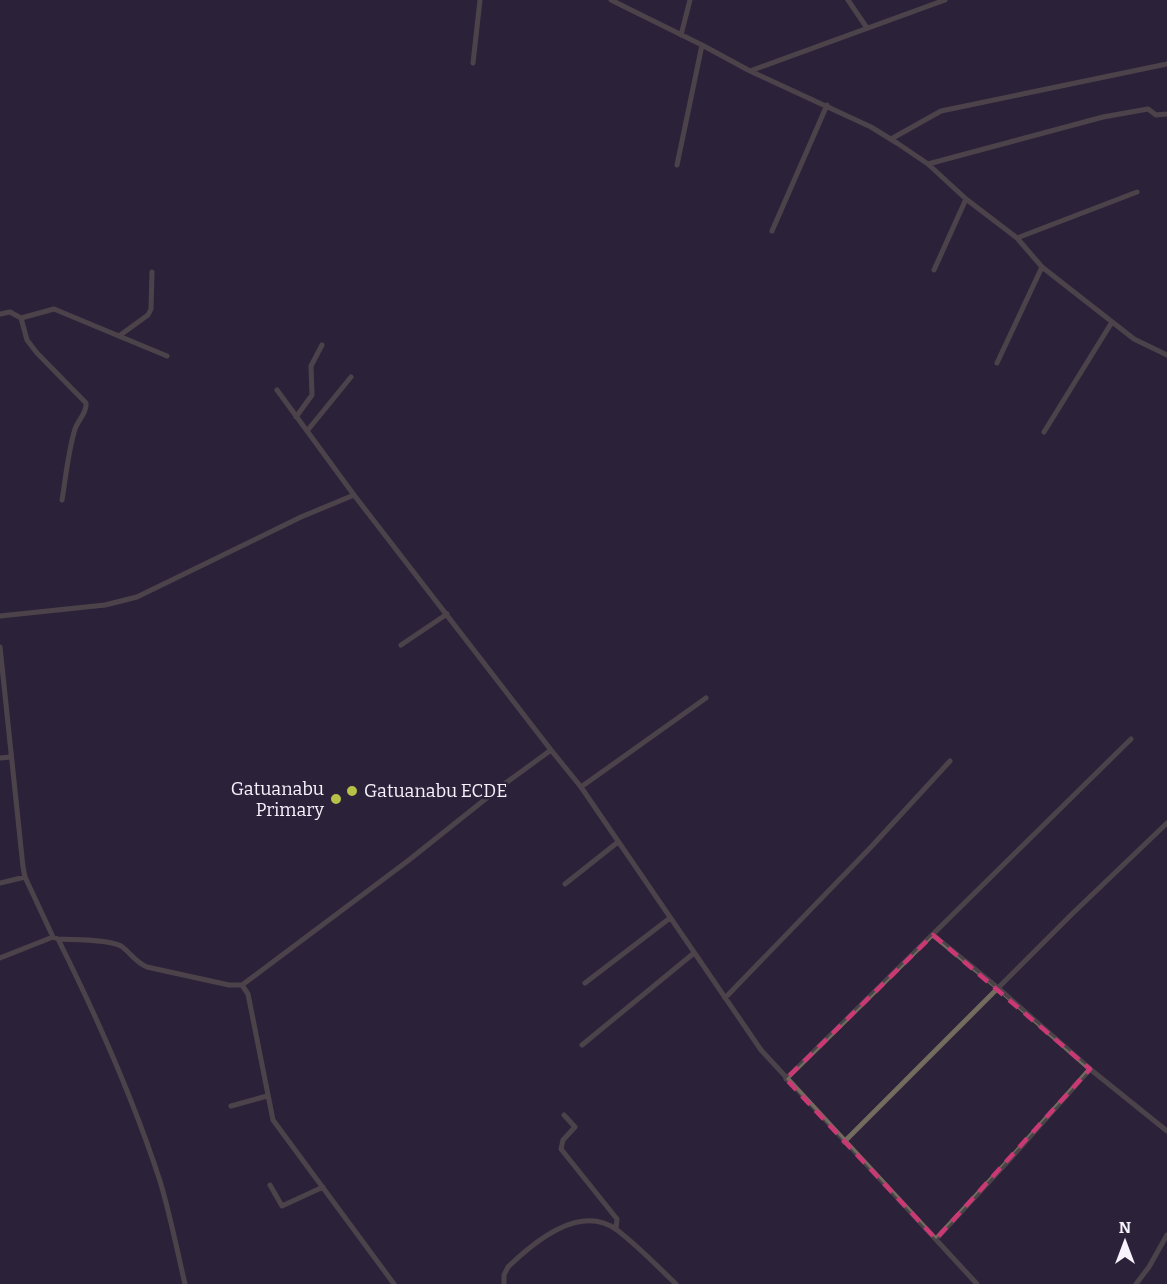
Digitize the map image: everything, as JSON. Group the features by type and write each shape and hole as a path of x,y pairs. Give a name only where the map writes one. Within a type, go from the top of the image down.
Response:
{"street":[{"path":"473,63 480,0"},
{"path":"611,0 750,71 827,105 891,139 928,164 966,199 1017,238 1042,267 1112,322 1134,339 1167,355"},
{"path":"681,35 690,0"},
{"path":"848,0 867,28"},
{"path":"750,71 945,0"},
{"path":"677,165 702,45"},
{"path":"891,139 941,111 1167,64"},
{"path":"772,231 827,105"},
{"path":"928,164 1103,117 1148,109 1156,115 1167,114"},
{"path":"1017,238 1137,192"},
{"path":"934,270 966,199"},
{"path":"997,363 1042,267"},
{"path":"119,336 148,315 151,309 152,272"},
{"path":"0,314 10,312 21,318 54,309 167,356"},
{"path":"21,318 27,340 86,403 72,442 62,500"},
{"path":"1044,432 1112,322"},
{"path":"297,417 312,395 311,366 322,345"},
{"path":"307,431 351,377"},
{"path":"277,390 354,495 581,787 761,1050 977,1284"},
{"path":"0,616 105,605 137,597 302,517 354,495"},
{"path":"401,645 447,614"},
{"path":"0,647 25,877 87,998 133,1108 160,1183 185,1284"},
{"path":"581,787 706,698"},
{"path":"786,1079 1131,739"},
{"path":"0,958 56,938 111,943 120,945 137,962 147,967 229,985 242,985 551,750"},
{"path":"0,758 11,757"},
{"path":"725,999 950,761"},
{"path":"844,1142 1167,823"},
{"path":"565,884 618,842"},
{"path":"0,883 25,877"},
{"path":"585,983 670,918"},
{"path":"933,935 998,988 1090,1069 1167,1131"},
{"path":"582,1045 694,953"},
{"path":"242,985 248,994 273,1120 394,1284"},
{"path":"936,1239 1090,1069"},
{"path":"231,1106 267,1096"},
{"path":"564,1115 575,1127 563,1140 561,1149 616,1219 616,1229"},
{"path":"270,1185 282,1206 323,1187"},
{"path":"504,1284 504,1275 508,1267 558,1228 589,1221 616,1229 676,1284"},
{"path":"1136,1284 1149,1267 1167,1235"}],"highlighted area":[{"path":"933,935 1090,1069 936,1239 786,1079"}],"place":[{"name":"Gatuanabu ECDE","path":"352,791"},
{"name":"Gatuanabu Primary","path":"336,799"}]}
